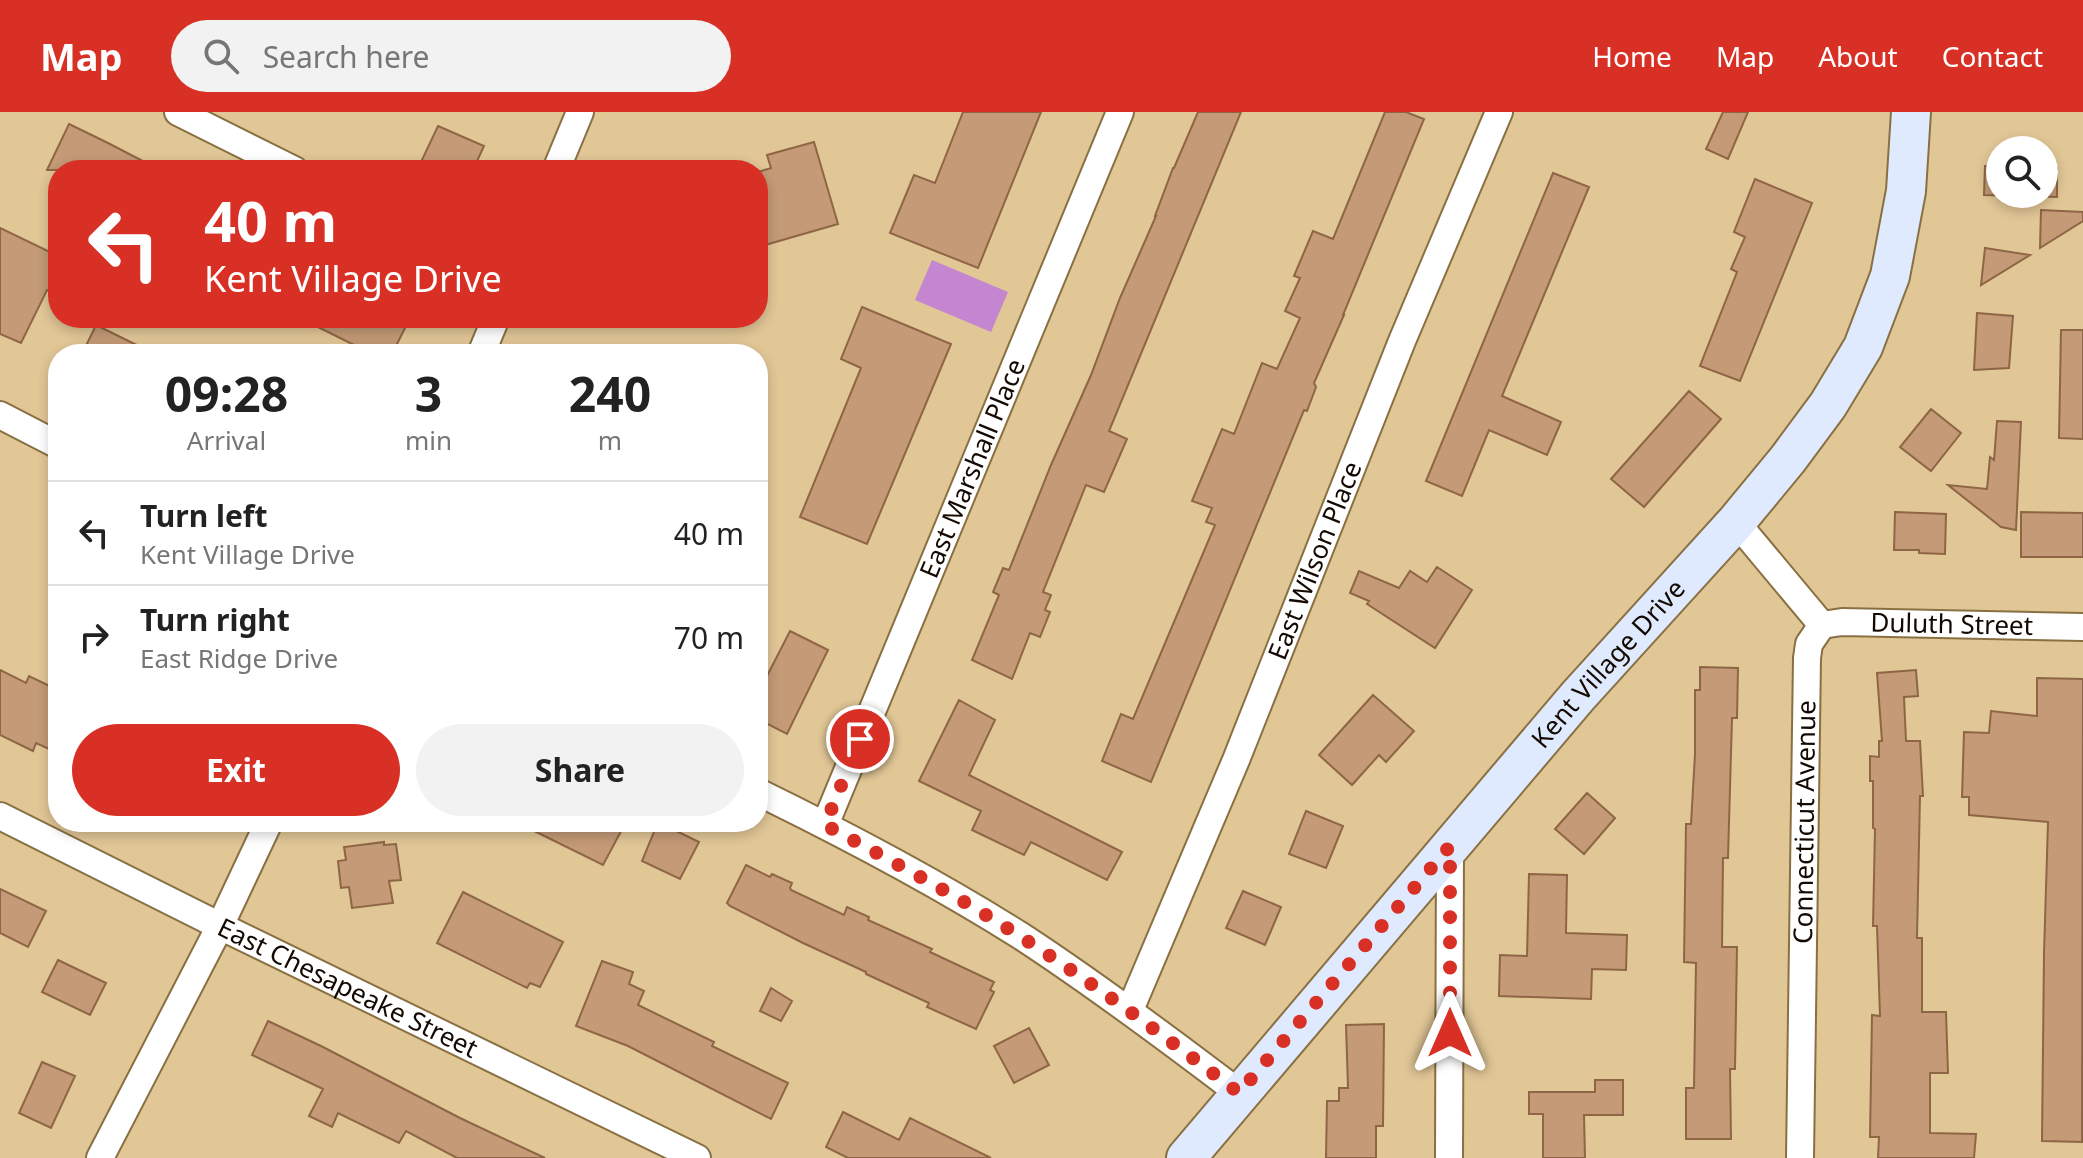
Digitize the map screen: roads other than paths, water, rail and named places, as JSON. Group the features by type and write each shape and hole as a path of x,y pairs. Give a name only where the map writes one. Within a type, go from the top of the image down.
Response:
{"street":[{"path":"178,112 274,160"},
{"path":"560,160 580,112"},
{"name":"East Marshall Place","path":"825,825 1120,112"},
{"name":"East Wilson Place","path":"1130,1010 1236,760 1402,341 1499,112"},
{"name":"Kent Village Drive","path":"1186,1158 1578,696 1736,522 1828,405 1863,347 1890,276 1906,191 1911,112"},
{"path":"0,415 48,440"},
{"path":"1736,522 1822,625"},
{"name":"Duluth Street","path":"1822,625 1842,622 2083,627"},
{"name":"Connecticut Avenue","path":"1800,1158 1807,658 1809,644 1822,625"},
{"path":"768,797 957,897 1022,937 1130,1010 1239,1093"},
{"name":"East Chesapeake Street","path":"0,816 697,1158"},
{"path":"100,1158 220,926 264,832"},
{"path":"1449,1158 1450,846"}]}
